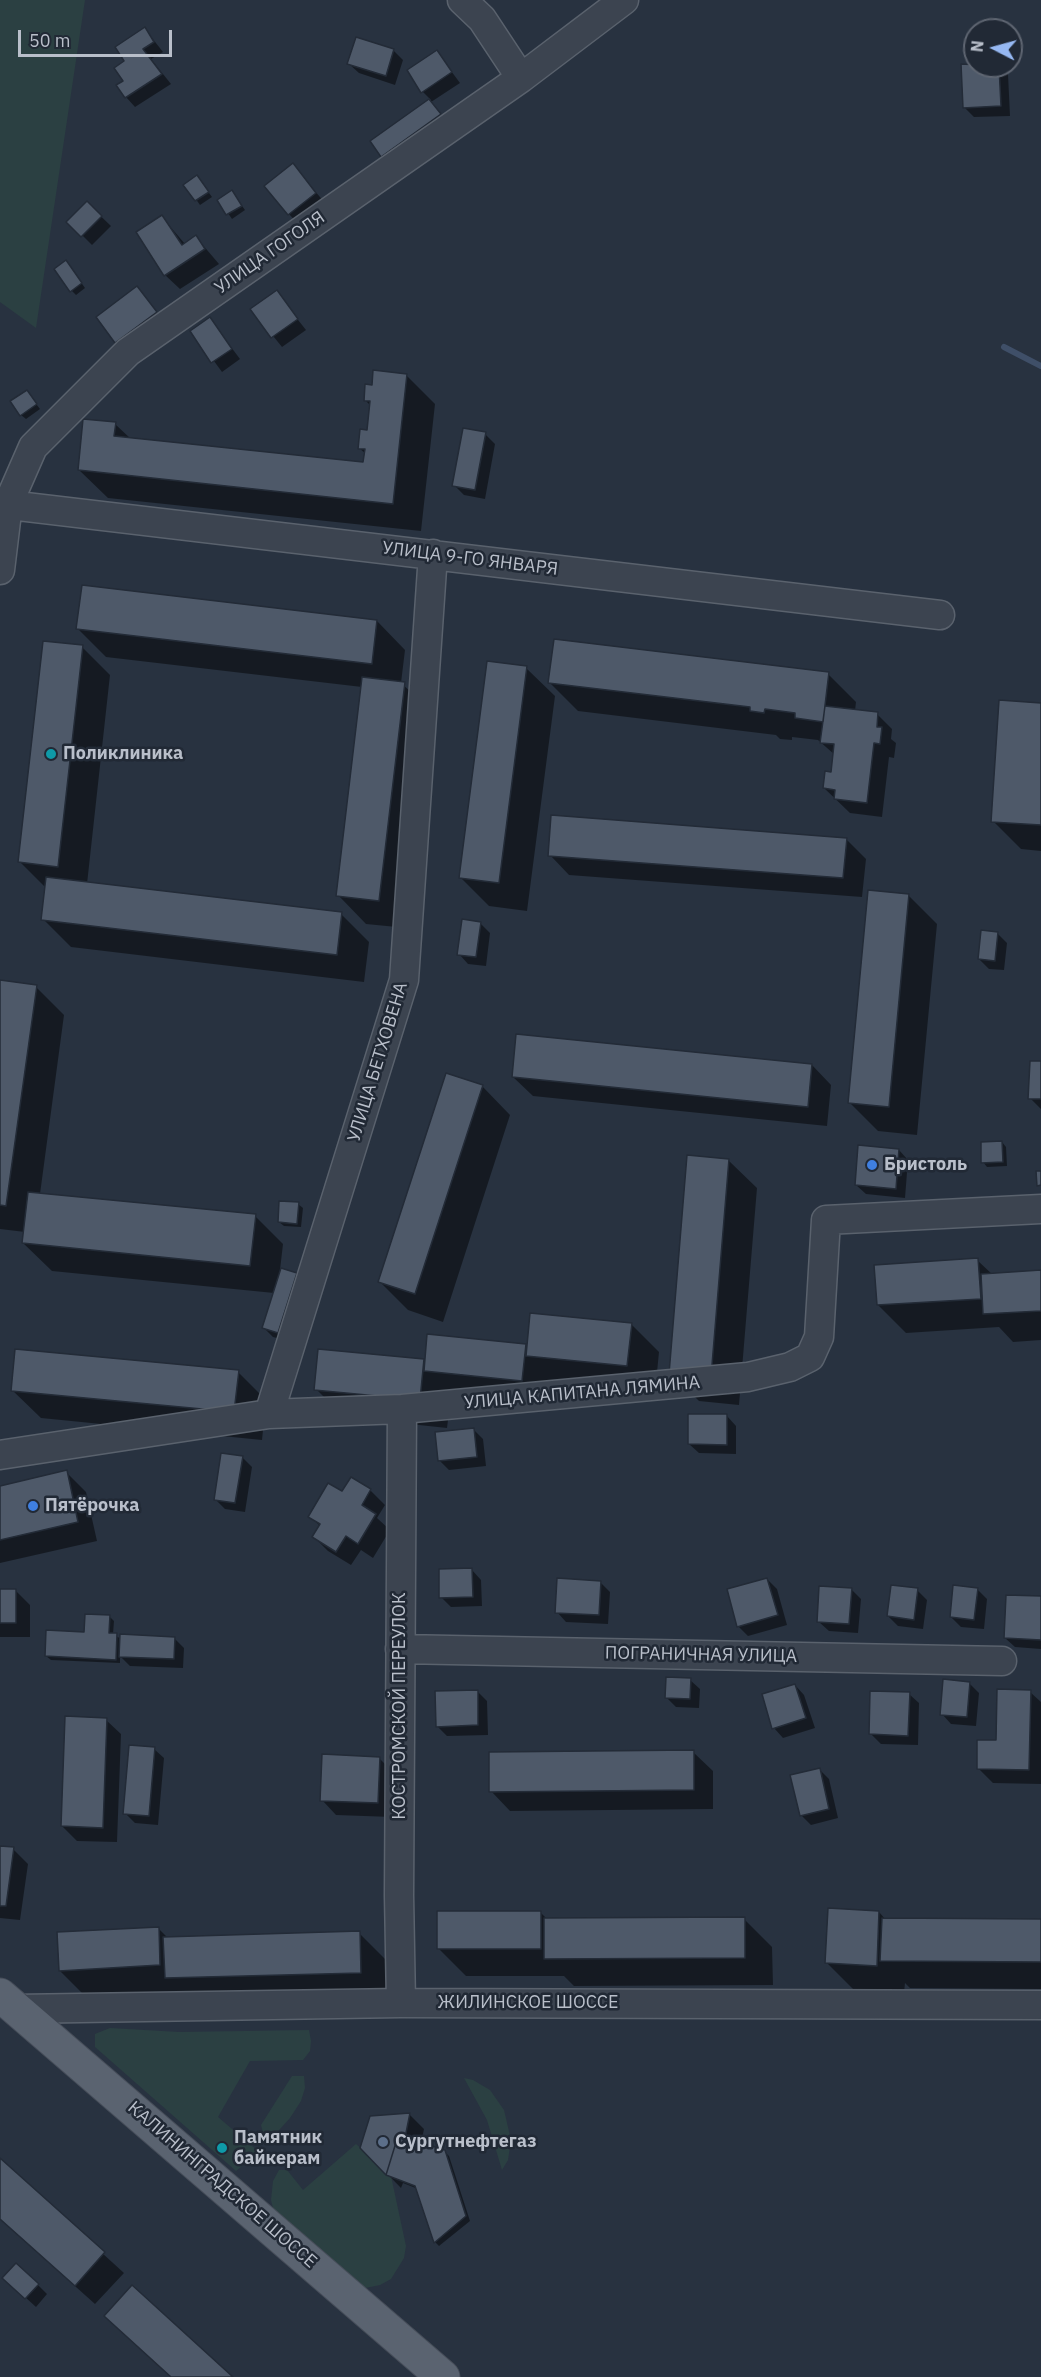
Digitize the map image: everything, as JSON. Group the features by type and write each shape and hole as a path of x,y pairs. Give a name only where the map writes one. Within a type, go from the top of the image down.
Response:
{"main road":[{"name":"КАЛИНИНГРАДСКОЕ ШОССЕ","path":"8,2002 443,2377"}],"street":[{"path":"462,0 482,19 521,78"},
{"name":"УЛИЦА ГОГОЛЯ","path":"0,570 4,504 33,447 128,352 521,78 624,0"},
{"name":"УЛИЦА 9-ГО ЯНВАРЯ","path":"4,504 940,615"},
{"name":"УЛИЦА БЕТХОВЕНА","path":"269,1414 404,980 433,554"},
{"name":"УЛИЦА КАПИТАНА ЛЯМИНА","path":"0,1455 269,1414 402,1409 748,1377 790,1367 810,1357 819,1337 826,1220 1041,1209"},
{"name":"КОСТРОМСКОЙ ПЕРЕУЛОК","path":"401,2003 402,1409"},
{"name":"ПОГРАНИЧНАЯ УЛИЦА","path":"400,1649 1002,1660"},
{"name":"ЖИЛИНСКОЕ ШОССЕ","path":"8,2002 1041,2005"}],"green space":[{"path":"0,0 85,0 36,328 0,302"},
{"path":"110,2028 179,2032 309,2030 311,2041 310,2051 303,2060 250,2061 218,2117 259,2152 236,2171 95,2047 95,2034"},
{"path":"292,2076 304,2076 305,2088 301,2101 290,2118 270,2140 265,2140 261,2125"},
{"path":"464,2078 473,2080 490,2090 504,2110 511,2140 508,2160 502,2170 487,2120"},
{"path":"356,2144 391,2176 406,2246 404,2258 391,2279 380,2285 365,2288 274,2212 271,2200 273,2181 279,2170 287,2170 303,2190"}],"building":[{"path":"145,27 154,42 143,49 162,74 125,98 116,85 123,81 114,68 124,61 115,47"},
{"path":"356,37 394,49 386,76 347,64"},
{"path":"437,50 452,72 421,93 407,70"},
{"path":"961,64 963,64 963,78 1000,78 1001,106 963,108"},
{"path":"429,99 441,114 381,157 370,141"},
{"path":"293,163 316,193 288,215 264,186"},
{"path":"197,175 209,192 195,201 183,185"},
{"path":"232,190 242,206 226,215 217,200"},
{"path":"87,201 102,216 81,237 66,222"},
{"path":"162,215 182,245 196,235 205,249 164,276 136,232"},
{"path":"66,260 82,283 70,292 54,269"},
{"path":"137,286 157,312 115,343 96,317"},
{"path":"277,290 298,319 271,338 250,309"},
{"path":"210,317 232,349 211,363 190,331"},
{"path":"373,370 407,374 393,504 78,470 83,419 116,422 114,436 363,462 365,449 358,449 360,429 367,430 370,401 364,401 365,384 372,385"},
{"path":"27,390 37,404 20,416 10,401"},
{"path":"463,428 486,432 475,490 452,486"},
{"path":"82,585 377,620 372,664 76,629"},
{"path":"554,639 829,672 823,722 795,718 795,713 765,709 764,713 750,711 750,707 548,683"},
{"name":"Поликлиника","path":"43,641 83,645 58,867 18,862"},
{"path":"487,661 527,666 499,883 459,878"},
{"path":"362,677 405,682 379,901 336,896"},
{"path":"999,700 1041,703 1041,825 991,822"},
{"path":"825,706 878,712 877,727 882,727 880,744 874,743 867,803 834,799 835,790 823,788 825,771 831,772 834,744 820,743"},
{"path":"551,815 847,838 843,878 548,856"},
{"path":"46,877 342,912 337,955 41,920"},
{"path":"868,890 909,894 889,1107 848,1103"},
{"path":"462,919 481,922 476,957 457,955"},
{"path":"981,930 998,932 995,961 978,959"},
{"path":"0,980 37,985 6,1206 0,1205"},
{"path":"516,1034 812,1064 808,1107 512,1077"},
{"path":"1030,1061 1041,1061 1041,1099 1028,1099"},
{"path":"446,1073 483,1085 415,1294 378,1282"},
{"path":"1002,1141 1003,1162 981,1163 981,1142"},
{"path":"858,1145 899,1149 896,1189 855,1185"},
{"path":"687,1155 729,1159 711,1377 669,1374"},
{"path":"1036,1171 1041,1171 1041,1185 1037,1186"},
{"path":"28,1192 256,1214 250,1266 22,1243"},
{"path":"279,1201 299,1202 297,1224 278,1222"},
{"path":"978,1258 981,1299 877,1305 874,1265"},
{"path":"281,1268 297,1273 278,1333 262,1328"},
{"path":"1041,1270 1041,1311 983,1314 981,1274"},
{"path":"530,1313 632,1323 627,1366 526,1356"},
{"path":"427,1334 526,1344 522,1381 424,1371"},
{"path":"15,1349 239,1370 234,1412 11,1391"},
{"path":"318,1349 424,1359 420,1400 314,1390"},
{"path":"688,1414 727,1414 727,1445 688,1444"},
{"path":"474,1428 477,1457 438,1461 435,1432"},
{"path":"221,1453 243,1456 235,1503 214,1500"},
{"path":"67,1470 78,1522 0,1540 0,1486"},
{"path":"351,1477 371,1489 362,1505 376,1514 358,1544 346,1536 336,1552 312,1537 320,1524 308,1517 328,1483 342,1491"},
{"path":"472,1568 473,1597 439,1598 439,1569"},
{"path":"557,1578 601,1581 599,1615 555,1613"},
{"path":"767,1578 778,1615 737,1627 727,1589"},
{"path":"891,1585 918,1588 914,1620 887,1616"},
{"path":"953,1585 978,1588 974,1620 950,1617"},
{"path":"819,1586 852,1588 849,1624 817,1622"},
{"path":"0,1589 16,1589 16,1623 0,1623"},
{"path":"1006,1595 1041,1596 1041,1640 1004,1638"},
{"path":"85,1614 110,1615 109,1633 117,1633 116,1660 45,1656 46,1630 84,1632"},
{"path":"120,1634 175,1637 174,1659 119,1657"},
{"path":"666,1677 691,1678 690,1699 665,1698"},
{"path":"943,1679 970,1682 967,1717 940,1715"},
{"path":"795,1684 806,1718 772,1729 762,1694"},
{"path":"997,1689 1031,1690 1029,1770 977,1769 977,1740 996,1740"},
{"path":"478,1690 478,1725 436,1727 435,1691"},
{"path":"870,1691 910,1692 908,1736 869,1734"},
{"path":"65,1716 107,1718 103,1828 61,1826"},
{"path":"129,1745 155,1747 149,1816 123,1814"},
{"path":"694,1750 694,1790 489,1792 489,1752"},
{"path":"322,1754 380,1757 378,1803 320,1801"},
{"path":"820,1768 829,1809 800,1816 790,1775"},
{"path":"0,1846 14,1847 6,1906 0,1906"},
{"path":"828,1908 879,1911 877,1966 825,1963"},
{"path":"437,1911 541,1911 541,1949 437,1949"},
{"path":"745,1917 745,1958 544,1959 544,1918"},
{"path":"882,1918 1041,1919 1041,1962 880,1961"},
{"path":"159,1927 160,1965 59,1971 57,1932"},
{"path":"360,1931 361,1973 165,1978 163,1937"},
{"path":"410,2113 405,2138 398,2136 386,2175 360,2148 370,2116"},
{"path":"398,2136 445,2150 466,2216 434,2243 415,2186 386,2175"},
{"path":"0,2158 105,2252 75,2286 0,2219"},
{"path":"16,2263 39,2284 25,2299 2,2278"},
{"path":"132,2285 233,2377 171,2377 104,2316"}],"waterway":[{"path":"1004,347 1041,366"}],"place":[{"name":"Поликлиника","path":"51,754"},
{"name":"Бристоль","path":"872,1165"},
{"name":"Пятёрочка","path":"33,1506"},
{"name":"Сургутнефтегаз","path":"383,2142"},
{"name":"Памятник байкерам","path":"222,2148"}]}
